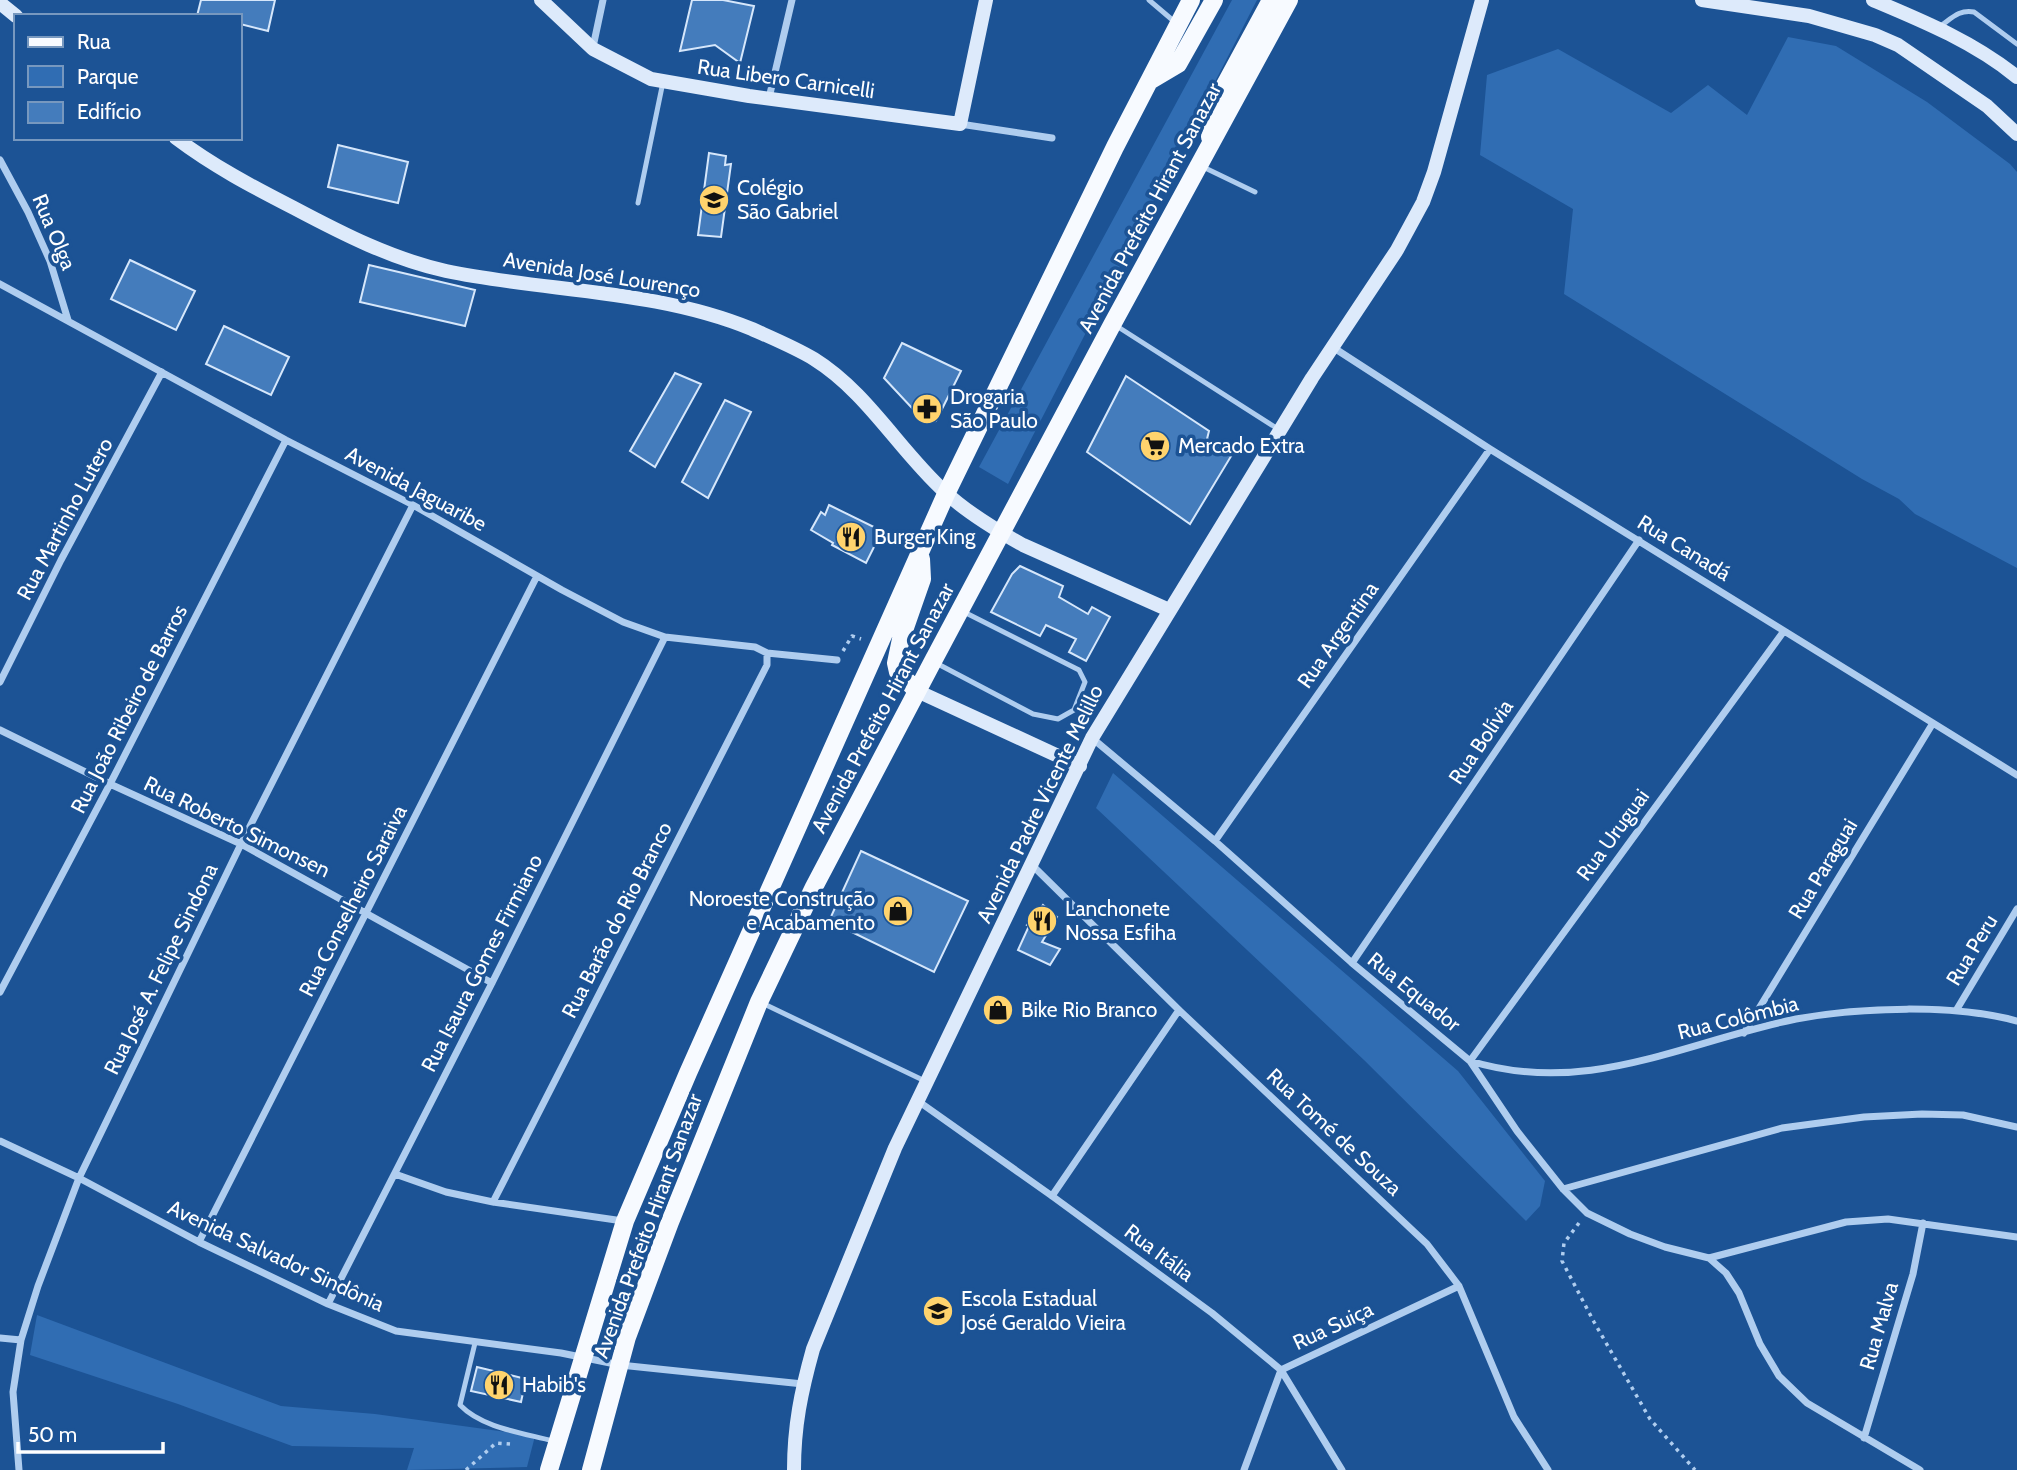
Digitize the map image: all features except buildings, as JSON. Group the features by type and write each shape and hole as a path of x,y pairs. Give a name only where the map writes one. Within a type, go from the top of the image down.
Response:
{"main road":[{"name":"Rua Libero Carnicelli","path":"541,0 593,49 625,67 663,82 960,124"},
{"path":"960,124 986,0"},
{"name":"Avenida Prefeito Hirant Sanazar","path":"548,1470 625,1221 688,1073 946,494 1115,147 1191,0"},
{"path":"1149,81 1178,64 1214,0"},
{"path":"1209,144 1213,107 1271,0"},
{"name":"Avenida Prefeito Hirant Sanazar","path":"591,1470 627,1337 670,1222 759,1002 814,887 917,691 1112,323 1289,0"},
{"name":"Avenida Padre Vicente Melillo","path":"794,1470 794,1432 813,1349 895,1148 1092,738 1280,430 1396,250 1423,202 1434,172 1482,0"},
{"path":"1702,0 1809,16 1898,45 1987,106 2017,134"},
{"path":"1873,0 1939,27 2004,66 2017,77"},
{"path":"0,3 14,14"},
{"name":"Avenida José Lourenço","path":"179,140 236,178 334,229 394,256 444,270 488,278 656,302 705,312 753,330 814,359 844,383 946,494 1002,533 1023,545 1169,610"},
{"path":"920,552 922,579 901,639 898,671 917,691 1080,766"}],"street":[{"path":"593,49 603,0"},
{"path":"769,98 792,0"},
{"name":"Rua Libero Carnicelli","path":"960,124 1052,138"},
{"name":"Rua Olga","path":"0,160 29,212 50,261 68,320"},
{"name":"Avenida Jaguaribe","path":"0,284 286,440 413,505 623,622 665,637 755,647 768,653 837,660"},
{"name":"Rua Canadá","path":"1334,348 1490,449 2017,775"},
{"name":"Rua Martinho Lutero","path":"0,682 61,560 162,372"},
{"name":"Rua João Ribeiro de Barros","path":"0,992 286,440"},
{"name":"Rua Argentina","path":"1215,841 1490,449"},
{"name":"Rua José A. Felipe Sindona","path":"19,1470 13,1392 21,1340 38,1286 79,1178 241,844 413,505"},
{"name":"Rua Bolívia","path":"1352,963 1639,540"},
{"name":"Rua Conselheiro Saraiva","path":"199,1242 537,576"},
{"name":"Rua Uruguai","path":"1470,1061 1784,631"},
{"name":"Rua Isaura Gomes Firmiano","path":"328,1304 665,637"},
{"name":"Rua Barão do Rio Branco","path":"493,1202 767,665 768,653"},
{"name":"Rua Paraguai","path":"1744,1034 1933,723"},
{"name":"Rua Roberto Simonsen","path":"0,730 241,844 492,984"},
{"name":"Rua Equador","path":"1092,738 1215,841 1352,963 1470,1061 1517,1131 1563,1189 1587,1213 1665,1247 1709,1258"},
{"name":"Rua Tomé de Souza","path":"1032,865 1179,1010 1427,1244 1459,1286 1514,1417 1548,1470"},
{"name":"Rua Peru","path":"1957,1009 2017,909"},
{"name":"Rua Colômbia","path":"1470,1061 1496,1069 1567,1074 1615,1068 1796,1019 1861,1012 1957,1009 2017,1021"},
{"path":"1052,1196 1179,1010"},
{"name":"Rua Itália","path":"918,1101 1212,1313 1281,1370 1342,1470"},
{"path":"1563,1189 1782,1128 1864,1117 1922,1114 1963,1115 2017,1127"},
{"name":"Avenida Salvador Sindônia","path":"0,1141 328,1304 396,1331 582,1356 620,1365 803,1384"},
{"path":"395,1174 446,1192 493,1202 625,1221"},
{"path":"1709,1258 1846,1222 1888,1219 2017,1237"},
{"name":"Rua Malva","path":"1864,1438 1913,1274 1923,1223"},
{"path":"1709,1258 1726,1273 1740,1293 1760,1344 1779,1376 1807,1403 1920,1470"},
{"name":"Rua Suiça","path":"1244,1470 1281,1370 1459,1286"},
{"path":"0,1338 21,1340"}],"lane":[{"path":"1149,0 1179,26"},
{"path":"1939,27 1957,13 1974,12 2017,44"},
{"path":"638,204 663,82"},
{"path":"1198,165 1255,192"},
{"path":"1112,323 1280,430"},
{"path":"933,661 1033,715 1058,719 1074,710 1085,682 1079,670 960,610"},
{"path":"759,1002 928,1082"},
{"path":"475,1343 460,1405 470,1415 486,1422 556,1442"}],"path":[{"path":"837,660 852,636 879,647"},
{"path":"1587,1213 1564,1242 1562,1261 1650,1419 1695,1470"},
{"path":"466,1470 496,1443 517,1445"}],"green space":[{"path":"1232,0 1257,0 1008,484 979,467"},
{"path":"1788,37 1836,46 1927,102 2017,172 2017,568 1915,514 1899,499 1862,479 1564,294 1573,209 1480,155 1487,75 1558,49 1671,113 1708,85 1747,115"},
{"path":"1113,773 1458,1071 1545,1181 1540,1206 1526,1221 1364,1060 1096,808"},
{"path":"37,1315 281,1406 375,1414 535,1436 527,1467 407,1470 414,1448 292,1446 178,1404 30,1355"}],"place":[{"name":"Colégio São Gabriel","path":"714,200"},
{"name":"Drogaria São Paulo","path":"927,409"},
{"name":"Mercado Extra","path":"1155,446"},
{"name":"Burger King","path":"851,537"},
{"name":"Noroeste Construção e Acabamento","path":"898,911"},
{"name":"Lanchonete Nossa Esfiha","path":"1042,921"},
{"name":"Bike Rio Branco","path":"998,1010"},
{"name":"Escola Estadual José Geraldo Vieira","path":"938,1311"},
{"name":"Habib's","path":"499,1385"}]}
